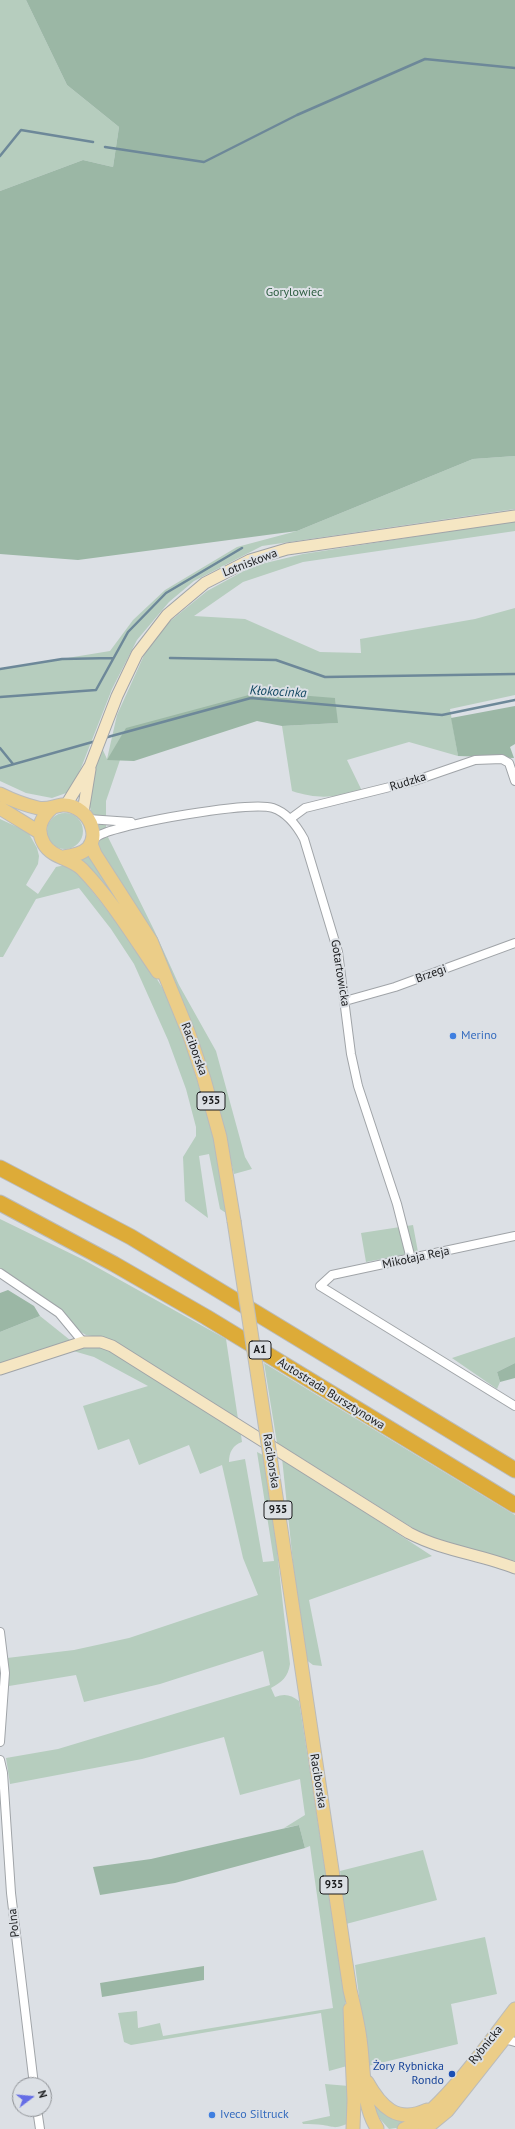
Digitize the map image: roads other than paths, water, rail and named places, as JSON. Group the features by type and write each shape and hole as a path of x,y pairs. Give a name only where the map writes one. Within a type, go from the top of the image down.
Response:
{"highway":[{"name":"A1","path":"0,1168 138,1241 515,1470"},
{"name":"Autostrada Bursztynowa","path":"0,1203 114,1264 206,1317 515,1505"}],"main road":[{"name":"Lotniskowa","path":"66,805 90,766 109,717 137,654 157,627 194,590 234,567 266,554 304,546 515,516"},
{"name":"Lotniskowa","path":"85,816 90,766"},
{"path":"0,794 39,808 53,808 66,805 76,808 85,816"},
{"path":"0,808 39,832 40,822 53,808"},
{"name":"935","path":"85,816 92,828 91,842"},
{"name":"935","path":"39,832 47,849 62,857"},
{"path":"62,857 77,854 88,848 91,842"},
{"name":"Raciborska","path":"91,842 95,854 151,941 168,986 189,1034 208,1093 223,1152 350,1990 358,2022 363,2074 370,2111 378,2128"},
{"name":"Raciborska","path":"62,857 74,862 86,873 168,986"},
{"path":"0,1369 83,1342 101,1342 112,1346 409,1533 445,1549 496,1561 515,1568"},
{"name":"Raciborska","path":"350,1990 349,2024 354,2100 353,2129"},
{"name":"Rybnicka","path":"404,2129 417,2122 433,2108 476,2059 515,2009"},
{"name":"Rybnicka","path":"425,2129 447,2111 509,2041 515,2025"},
{"path":"363,2074 373,2092 389,2110 397,2114 414,2115 433,2108"},
{"path":"435,2129 447,2111"},
{"name":"935","path":"357,2129 378,2128"}],"street":[{"name":"Rudzka","path":"290,819 305,808 414,781 475,760 502,759 509,763 515,781"},
{"name":"Gotartowicka","path":"91,842 102,833 138,823 250,806 272,808 290,819 304,839 334,937 345,1001 350,1054 356,1080 397,1204 411,1259"},
{"name":"Gotartowicka","path":"85,816 138,823"},
{"name":"Brzegi","path":"345,1001 395,987 515,943"},
{"name":"Mikołaja Reja","path":"515,1236 332,1275 324,1280 320,1286 515,1406"},
{"path":"0,1273 59,1313 83,1342"},
{"path":"0,1632 5,1673 0,1742"},
{"name":"Polna","path":"0,1760 4,1773 11,1893 33,2077"},
{"path":"38,2117 40,2129"}],"waterway":[{"path":"105,147 204,162 297,115 425,59 515,68"},
{"path":"0,156 21,130 93,142"},
{"path":"0,697 96,690 128,632 166,593 242,548"},
{"path":"0,669 62,659 113,658"},
{"path":"170,658 276,660 325,677 515,674"},
{"name":"Kłokocinka","path":"104,738 251,698 442,715 515,700"},
{"name":"Kłokocinka","path":"0,768 96,741"},
{"path":"0,748 13,764"}],"place":[{"name":"Merino","path":"453,1036"},
{"name":"Żory Rybnicka Rondo","path":"452,2074"},
{"name":"Iveco Siltruck","path":"212,2115"}],"park label":[{"name":"Gorylowiec","path":"294,293"}]}
